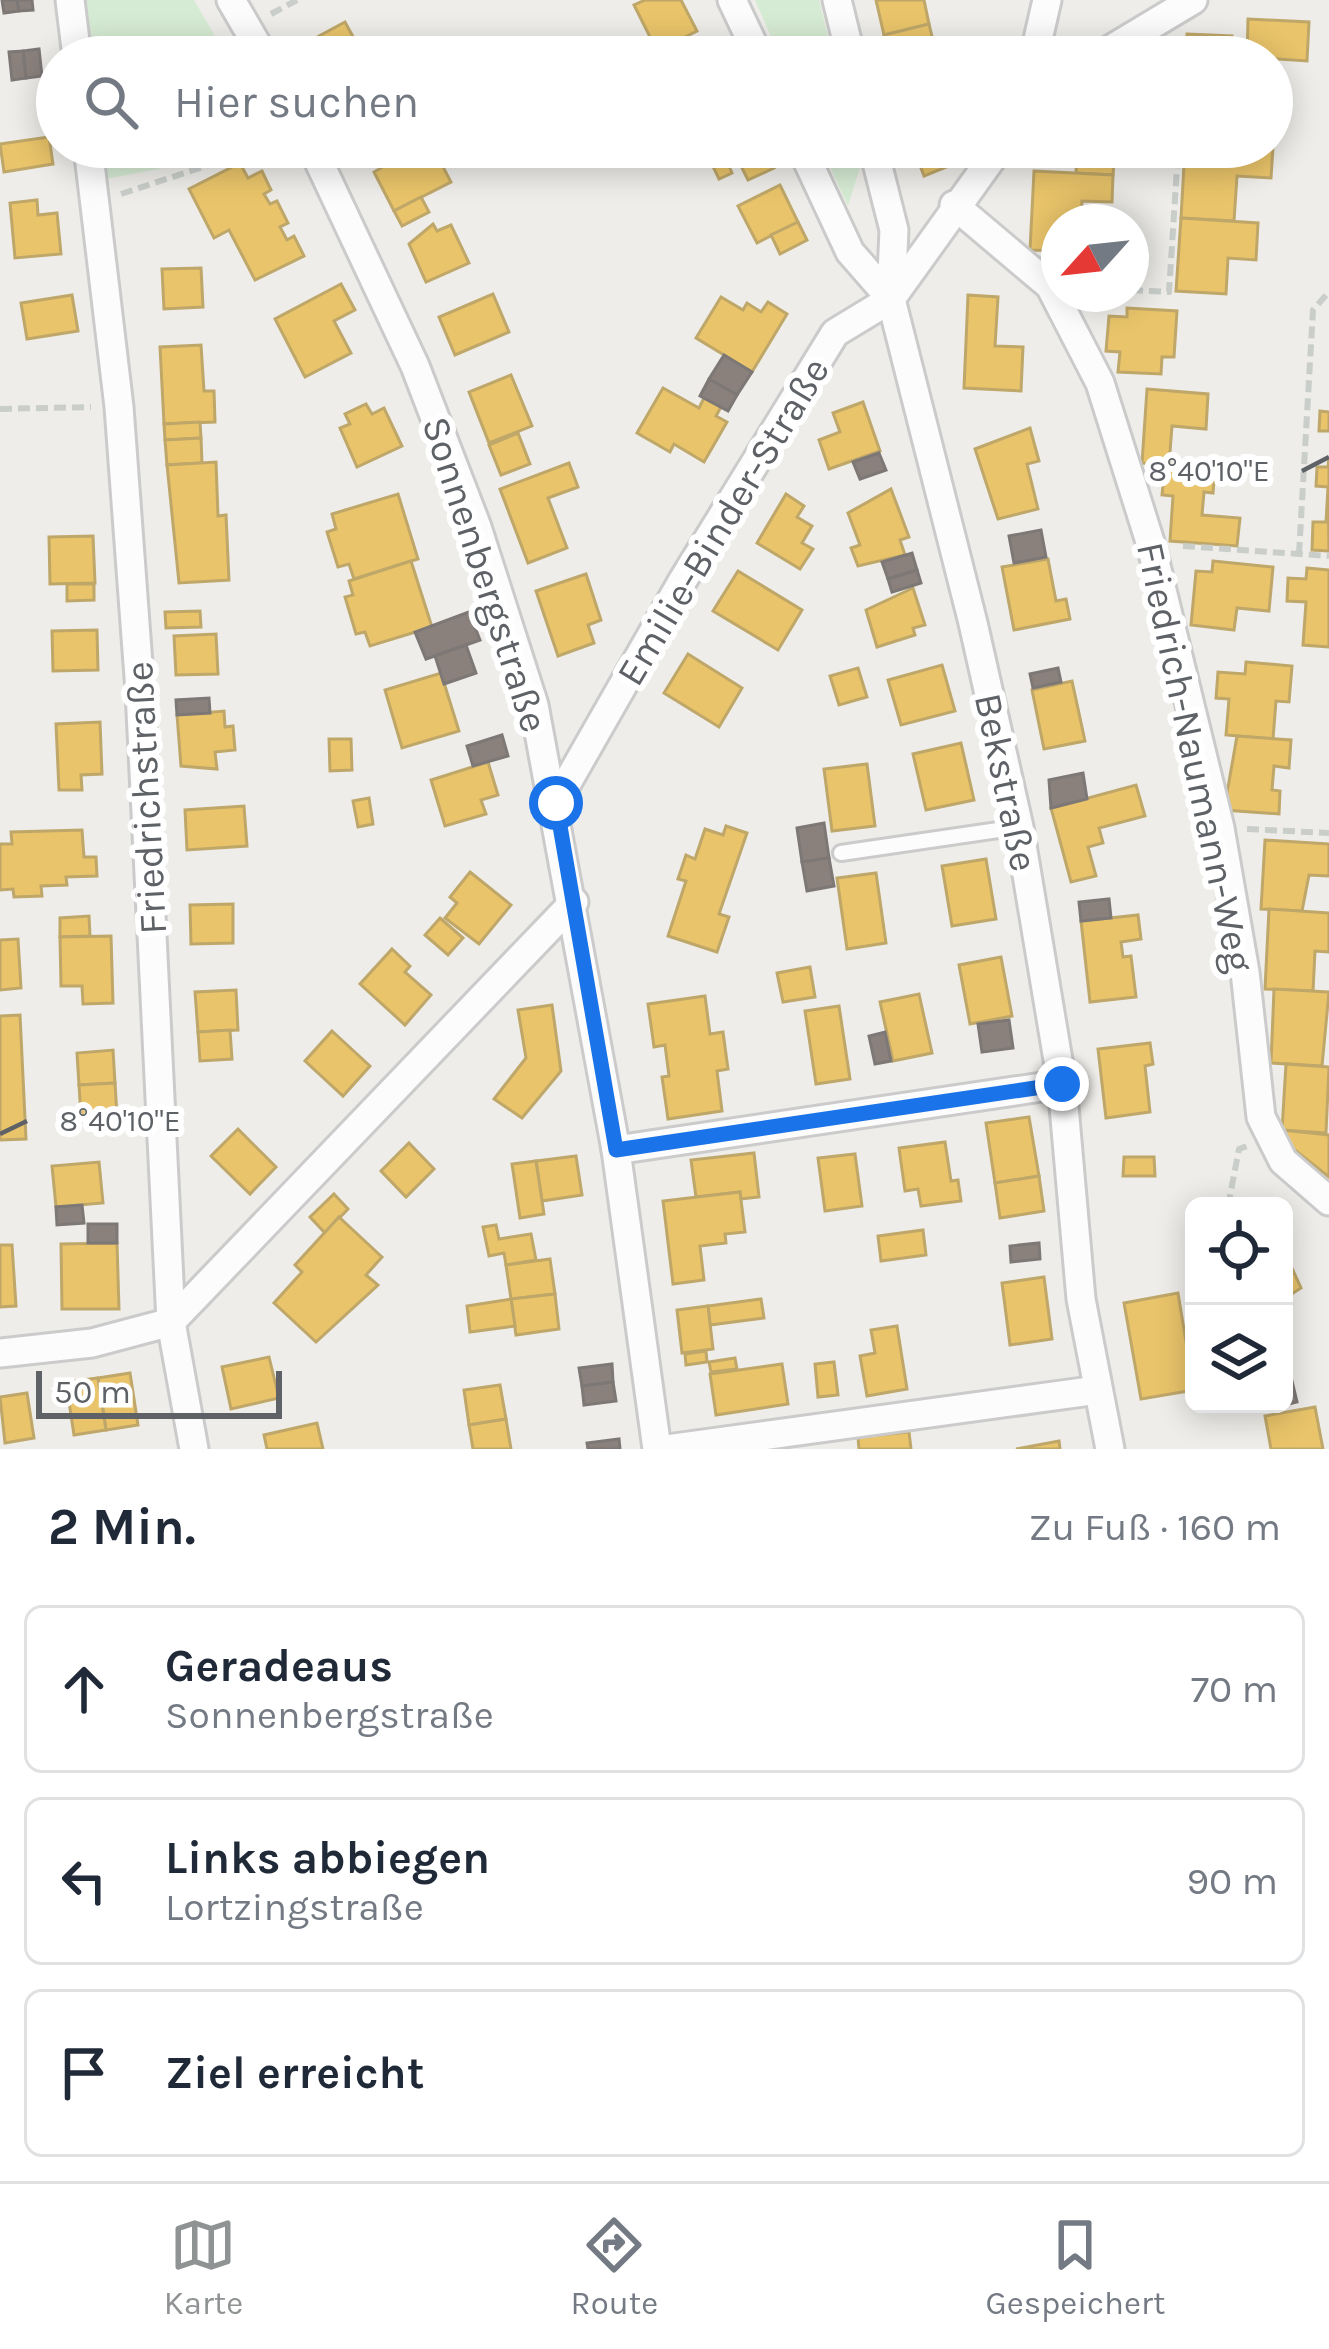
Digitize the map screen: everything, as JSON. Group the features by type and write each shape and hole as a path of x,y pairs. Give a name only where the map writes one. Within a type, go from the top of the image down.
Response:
{"street":[{"path":"70,0 74,36"},
{"path":"231,0 252,36"},
{"path":"732,0 749,36"},
{"path":"836,0 845,36"},
{"path":"1039,36 1047,0"},
{"path":"1133,36 1193,0"},
{"name":"Friedrichstraße","path":"91,168 119,407 140,692 171,1322 194,1449"},
{"name":"Sonnenbergstraße","path":"322,168 415,366 477,527 534,705 556,803 616,1150 657,1449"},
{"name":"Bekstraße","path":"811,168 850,252 891,299 1019,827 1062,1084 1082,1299 1110,1449"},
{"path":"878,168 894,230 891,299"},
{"name":"Emilie-Binder-Straße","path":"556,803 682,580 835,333 891,299 983,168"},
{"name":"Friedrich-Naumann-Weg","path":"954,205 1050,286 1100,383 1151,544 1220,828 1268,1139"},
{"path":"0,1353 92,1342 171,1322 574,902"},
{"path":"616,1150 1062,1084"},
{"path":"1268,1139 1283,1161 1329,1201"},
{"path":"667,1449 1098,1390"}],"lane":[{"path":"841,853 1019,827"}],"path":[{"path":"95,202 199,168"},
{"path":"1149,291 1169,292 1177,168"},
{"path":"1299,554 1313,310 1329,292"},
{"path":"0,409 119,407"},
{"path":"1184,546 1329,556"},
{"path":"1220,828 1329,833"},
{"path":"1230,1197 1239,1149 1268,1139"}],"green space":[{"path":"83,0 194,0 215,36 87,36"},
{"path":"755,0 819,0 828,36 771,36"},
{"path":"105,168 163,168 106,179"},
{"path":"831,168 860,168 848,206"}],"building: Wohnen":[{"path":"645,0 681,0 697,31 687,36 650,36 634,5"},
{"path":"876,0 924,0 929,24 884,35"},
{"path":"1248,19 1309,22 1307,61 1293,60 1293,36 1248,36"},
{"path":"345,22 353,36 319,36"},
{"path":"929,24 932,36 884,36"},
{"path":"36,139 36,167 4,172 0,144"},
{"path":"230,168 243,168 248,178 262,171 271,190 264,194 270,204 277,201 288,223 280,227 287,240 294,236 304,256 255,280 229,230 214,238 189,189"},
{"path":"444,168 451,182 394,211 374,172"},
{"path":"714,168 730,168 732,173 719,179"},
{"path":"742,168 774,168 748,180"},
{"path":"921,168 944,168 924,176"},
{"path":"1076,168 1114,168 1113,175 1076,173"},
{"path":"1184,168 1272,168 1271,178 1237,176 1234,221 1181,218"},
{"path":"1034,171 1113,175 1112,202 1041,204 1041,250 1030,250"},
{"path":"780,185 798,222 757,243 738,206"},
{"path":"421,197 429,212 402,226 394,211"},
{"path":"37,200 38,215 57,213 61,254 15,258 10,203"},
{"path":"1181,218 1258,223 1256,260 1228,258 1226,294 1176,291"},
{"path":"798,222 807,240 780,254 771,235"},
{"path":"433,224 437,231 451,225 469,263 426,282 409,244"},
{"path":"201,268 203,307 164,309 162,269"},
{"path":"341,284 355,310 334,321 351,353 305,377 275,319"},
{"path":"493,294 509,332 455,355 439,317"},
{"path":"72,295 78,331 27,339 21,303"},
{"path":"968,295 998,297 995,346 1023,347 1021,391 964,388"},
{"path":"721,297 743,310 747,303 761,312 768,302 787,314 752,372 696,338"},
{"path":"1149,309 1177,311 1174,357 1162,357 1161,374 1118,372 1120,352 1106,351 1109,316 1127,317 1127,312"},
{"path":"201,345 204,391 214,391 215,422 164,424 160,347"},
{"path":"511,375 532,426 489,443 469,392"},
{"path":"663,388 699,408 704,398 721,407 716,416 727,422 704,462 674,444 670,452 637,433"},
{"path":"1147,389 1208,394 1206,429 1172,426 1169,465 1142,463"},
{"path":"863,402 880,451 829,469 819,440 840,432 833,413"},
{"path":"366,404 372,414 384,408 402,446 357,467 340,428 350,424 345,414"},
{"path":"1320,411 1329,412 1329,431 1319,431"},
{"path":"200,422 201,438 165,440 164,424"},
{"path":"1030,428 1039,461 1027,464 1038,509 998,519 975,449"},
{"path":"518,433 530,464 501,475 489,445"},
{"path":"201,438 202,463 167,465 165,440"},
{"path":"1329,457 1329,487 1316,486 1317,467 1328,467"},
{"path":"216,462 218,516 226,515 229,580 179,583 167,465"},
{"path":"569,463 578,487 548,498 567,548 528,563 500,489"},
{"path":"1165,465 1215,469 1213,493 1204,492 1202,515 1240,518 1237,546 1170,541 1173,496 1162,495"},
{"path":"1328,487 1329,551 1312,550 1313,522 1326,522"},
{"path":"891,489 909,537 900,540 905,555 858,566 851,548 860,545 848,513"},
{"path":"398,494 418,559 354,579 349,564 338,567 327,532 336,529 332,514"},
{"path":"786,494 804,506 797,517 812,526 802,543 813,549 800,569 757,543"},
{"path":"93,536 95,583 50,584 49,537"},
{"path":"1048,559 1056,601 1066,599 1070,619 1014,630 1002,567"},
{"path":"411,561 432,627 370,646 365,632 356,634 345,597 353,595 349,581"},
{"path":"1213,561 1273,567 1269,611 1237,608 1234,630 1191,625 1196,571 1212,572"},
{"path":"1307,568 1329,570 1329,647 1303,645 1306,602 1287,601 1288,578 1306,579"},
{"path":"738,571 802,610 778,650 713,611"},
{"path":"586,574 601,620 588,625 594,643 558,656 536,591"},
{"path":"67,584 94,584 94,600 67,601"},
{"path":"913,588 925,625 913,628 915,635 877,647 866,610"},
{"path":"200,611 201,627 166,628 165,612"},
{"path":"97,630 98,670 53,671 52,631"},
{"path":"216,634 218,674 176,675 174,636"},
{"path":"688,654 742,688 719,727 664,693"},
{"path":"1246,662 1292,666 1289,702 1276,701 1273,739 1226,735 1229,699 1216,698 1218,672 1245,674"},
{"path":"942,665 955,711 901,725 888,680"},
{"path":"858,668 867,697 839,705 830,676"},
{"path":"441,673 459,731 402,748 385,690"},
{"path":"1072,681 1085,741 1044,749 1032,690"},
{"path":"224,711 225,727 233,726 235,750 215,752 217,769 181,766 177,715"},
{"path":"100,722 102,774 81,775 82,790 59,790 56,724"},
{"path":"1237,736 1291,740 1289,768 1274,766 1272,790 1280,791 1279,814 1224,810"},
{"path":"329,739 351,739 352,770 330,771"},
{"path":"961,743 974,800 926,810 913,754"},
{"path":"488,762 498,795 481,800 486,814 445,826 431,780"},
{"path":"867,764 875,826 832,831 824,769"},
{"path":"1136,785 1145,816 1099,828 1103,843 1088,847 1096,876 1071,882 1051,808"},
{"path":"369,798 373,824 358,827 353,801"},
{"path":"244,806 247,846 187,850 185,810"},
{"path":"726,826 747,833 719,914 729,917 717,952 668,936 686,881 678,879 686,855 695,859 705,829 723,835"},
{"path":"82,830 84,857 96,857 97,876 66,877 67,885 41,886 42,896 14,897 13,889 0,890 0,844 12,844 11,832"},
{"path":"1265,840 1329,844 1329,876 1309,875 1302,911 1261,909"},
{"path":"986,859 996,919 952,926 942,866"},
{"path":"470,872 511,905 479,944 445,918 457,903 450,897"},
{"path":"876,873 886,943 847,949 837,878"},
{"path":"233,904 233,943 191,944 190,905"},
{"path":"1269,909 1329,913 1329,952 1315,951 1313,991 1265,989"},
{"path":"1138,915 1141,939 1121,942 1123,957 1131,956 1136,997 1090,1002 1081,921"},
{"path":"89,916 90,936 60,937 60,918"},
{"path":"440,918 463,938 448,955 425,935"},
{"path":"111,936 113,1003 83,1004 82,986 61,986 60,937"},
{"path":"18,939 21,988 0,990 0,940"},
{"path":"392,949 410,966 405,972 431,995 405,1025 360,984"},
{"path":"1001,957 1012,1016 970,1024 959,965"},
{"path":"810,967 815,997 783,1002 777,973"},
{"path":"1274,989 1329,992 1322,1066 1271,1063"},
{"path":"236,990 238,1030 198,1032 195,992"},
{"path":"919,994 932,1053 893,1061 880,1002"},
{"path":"705,996 710,1034 723,1032 728,1069 717,1071 722,1111 668,1119 662,1077 669,1076 665,1045 654,1047 648,1004"},
{"path":"552,1005 561,1071 522,1118 494,1099 526,1058 518,1010"},
{"path":"839,1006 850,1079 816,1084 805,1011"},
{"path":"20,1015 26,1139 0,1140 0,1016"},
{"path":"230,1030 232,1059 200,1061 198,1032"},
{"path":"332,1031 370,1066 343,1096 305,1061"},
{"path":"1150,1043 1153,1064 1145,1066 1150,1112 1106,1118 1098,1049"},
{"path":"113,1050 115,1083 79,1085 77,1053"},
{"path":"1286,1064 1329,1067 1326,1133 1282,1130"},
{"path":"115,1083 117,1115 81,1117 79,1085"},
{"path":"1029,1117 1039,1176 995,1183 986,1123"},
{"path":"238,1129 276,1167 250,1194 211,1156"},
{"path":"1272,1132 1329,1135 1329,1177"},
{"path":"945,1142 951,1181 958,1180 961,1201 921,1206 918,1189 905,1191 899,1148"},
{"path":"409,1143 434,1169 406,1197 381,1171"},
{"path":"754,1153 759,1197 740,1199 740,1192 696,1197 691,1160"},
{"path":"855,1154 862,1206 825,1211 818,1158"},
{"path":"576,1156 582,1195 542,1201 536,1161"},
{"path":"1124,1157 1154,1157 1155,1176 1123,1176"},
{"path":"536,1161 544,1214 520,1218 512,1164"},
{"path":"99,1162 103,1203 56,1207 52,1166"},
{"path":"1039,1176 1044,1211 1000,1218 995,1183"},
{"path":"740,1192 745,1232 725,1234 726,1243 700,1246 704,1280 673,1284 663,1201"},
{"path":"334,1194 348,1209 325,1233 310,1217"},
{"path":"339,1217 382,1257 366,1275 378,1285 316,1342 274,1303 302,1272 295,1265"},
{"path":"496,1225 499,1239 531,1234 536,1260 506,1265 504,1253 489,1256 483,1227"},
{"path":"923,1230 926,1255 881,1261 878,1236"},
{"path":"117,1243 119,1309 62,1309 61,1244"},
{"path":"0,1245 12,1245 16,1306 0,1307"},
{"path":"550,1259 555,1294 511,1299 506,1265"},
{"path":"1293,1270 1301,1288 1293,1293"},
{"path":"1044,1277 1052,1339 1010,1345 1002,1283"},
{"path":"1178,1293 1185,1335 1185,1392 1141,1399 1124,1303"},
{"path":"555,1294 559,1329 516,1335 511,1299"},
{"path":"511,1299 515,1326 470,1332 467,1306"},
{"path":"761,1299 764,1318 710,1325 708,1306"},
{"path":"708,1306 713,1349 682,1353 677,1310"},
{"path":"897,1326 907,1389 867,1396 860,1356 875,1353 871,1330"},
{"path":"706,1351 707,1362 686,1365 685,1354"},
{"path":"269,1357 279,1398 231,1409 222,1367"},
{"path":"735,1358 737,1369 711,1372 709,1362"},
{"path":"834,1362 838,1395 818,1397 815,1364"},
{"path":"782,1364 788,1404 716,1415 710,1374"},
{"path":"130,1373 138,1425 106,1430 98,1378"},
{"path":"98,1378 106,1430 74,1435 66,1382"},
{"path":"500,1385 506,1419 469,1425 464,1390"},
{"path":"27,1393 34,1438 5,1443 0,1397"},
{"path":"1315,1407 1323,1449 1271,1449 1265,1416"},
{"path":"506,1419 511,1449 473,1449 469,1425"},
{"path":"317,1423 323,1449 267,1449 264,1435"},
{"path":"909,1432 911,1449 859,1449 858,1437"},
{"path":"1059,1441 1060,1449 1016,1449"}],"building: Industrie":[{"path":"2,0 17,0 19,11 4,13"},
{"path":"17,0 32,0 33,10 19,11"},
{"path":"36,49 36,77 26,78 23,51"},
{"path":"23,51 26,78 12,80 9,52"},
{"path":"724,355 752,372 737,395 709,379"},
{"path":"709,379 737,395 728,411 700,396"},
{"path":"879,453 886,470 860,479 853,462"},
{"path":"1041,530 1046,557 1014,563 1009,536"},
{"path":"912,553 917,570 888,579 882,562"},
{"path":"917,570 921,583 892,592 888,579"},
{"path":"469,612 480,640 426,659 415,632"},
{"path":"466,645 476,673 444,684 435,656"},
{"path":"1058,668 1061,682 1033,688 1030,674"},
{"path":"209,698 210,713 177,715 176,700"},
{"path":"502,735 508,756 473,766 467,746"},
{"path":"1083,773 1087,799 1051,808 1049,780"},
{"path":"824,823 829,858 802,862 797,828"},
{"path":"829,858 834,886 807,891 802,862"},
{"path":"1109,899 1111,918 1081,921 1079,902"},
{"path":"1009,1020 1013,1048 982,1052 978,1024"},
{"path":"885,1032 891,1061 875,1064 869,1036"},
{"path":"82,1205 84,1223 57,1225 56,1207"},
{"path":"88,1224 117,1224 117,1243 88,1243"},
{"path":"1039,1243 1040,1259 1011,1262 1010,1246"},
{"path":"612,1364 613,1382 582,1386 579,1368"},
{"path":"613,1382 616,1401 584,1405 582,1386"},
{"path":"619,1439 620,1449 588,1449 587,1443"}],"route":[{"path":"556,803 616,1150 1062,1084"}]}
